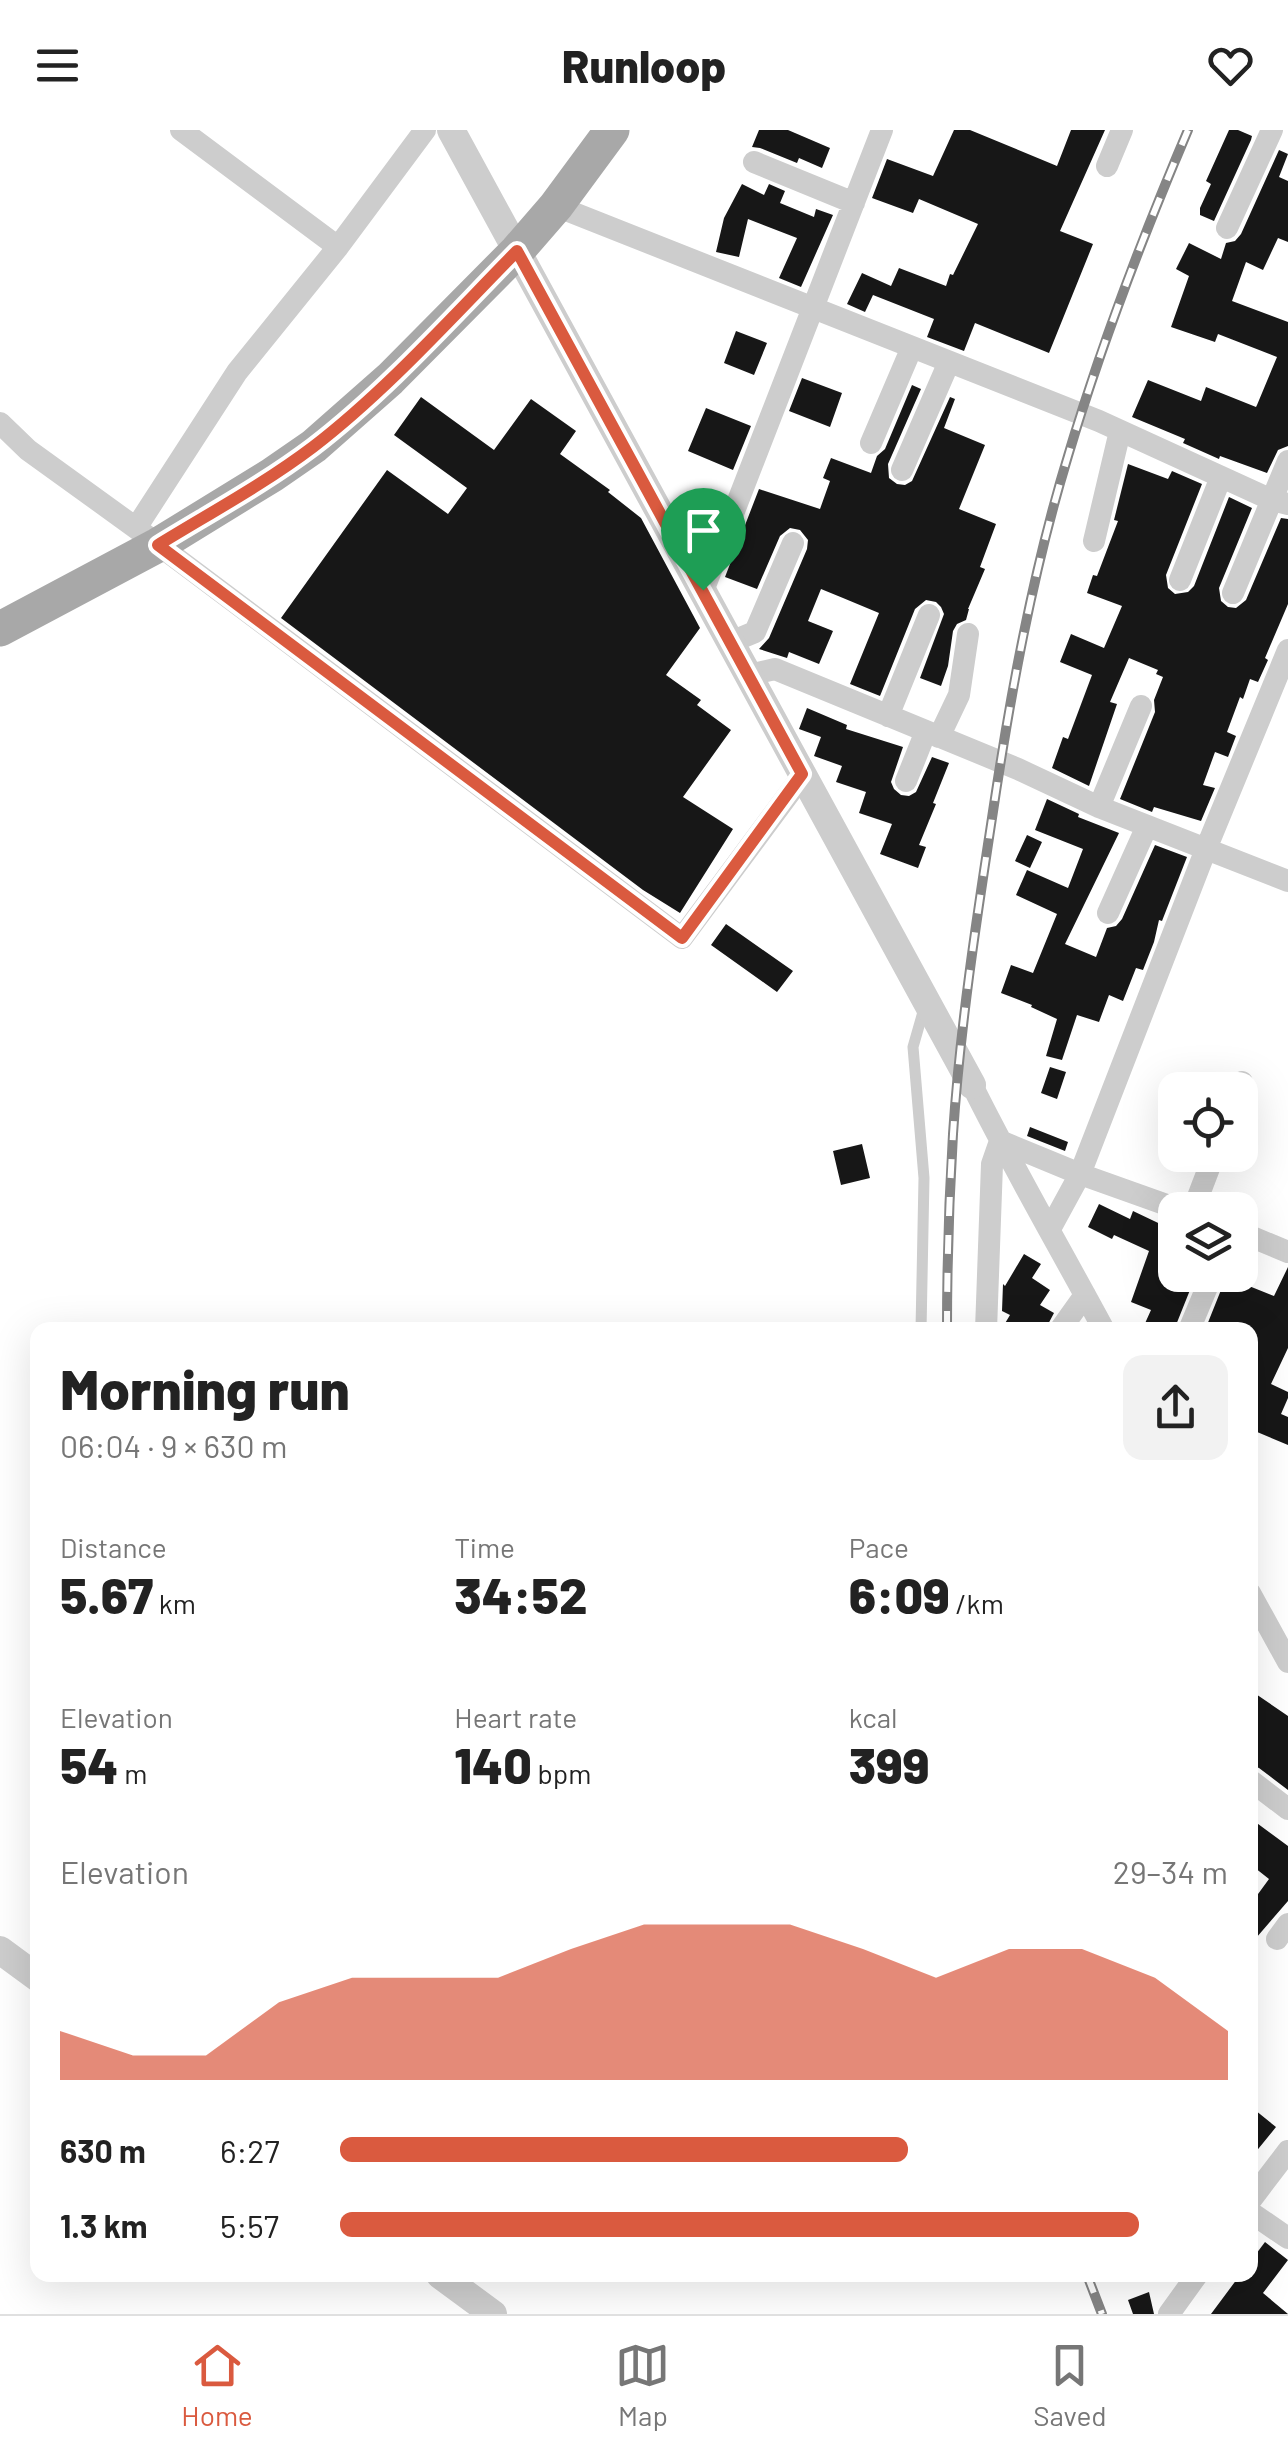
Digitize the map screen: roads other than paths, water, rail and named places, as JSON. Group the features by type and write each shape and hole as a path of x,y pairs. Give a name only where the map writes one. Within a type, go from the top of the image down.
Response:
{"main road":[{"path":"0,629 147,536 272,475 314,446 390,379 517,251 612,130"}],"street":[{"path":"181,130 338,247"},
{"path":"147,536 237,372 338,247 424,130"},
{"path":"450,130 1100,1322"},
{"path":"703,590 882,130"},
{"path":"1107,166 1122,130"},
{"path":"1227,228 1272,130"},
{"path":"754,162 854,203"},
{"path":"556,206 1120,431 1280,502"},
{"path":"871,443 912,348"},
{"path":"902,470 949,362"},
{"path":"0,423 28,450 682,938 802,774"},
{"path":"1094,542 1120,431"},
{"path":"1233,593 1280,502 1288,461"},
{"path":"1180,580 1221,477"},
{"path":"731,642 754,632 792,544"},
{"path":"888,716 929,615"},
{"path":"906,780 958,695 968,634"},
{"path":"1050,1228 1080,1174 1167,928 1206,849 1288,650"},
{"path":"749,675 776,668 1099,807 1288,881"},
{"path":"1099,807 1141,706"},
{"path":"1108,914 1147,826"},
{"path":"1000,1141 1158,1202"},
{"path":"986,1322 992,1164 1000,1141"},
{"path":"1258,1239 1287,1249"},
{"path":"1192,1322 1205,1292"},
{"path":"1066,1322 1086,1296"},
{"path":"1258,1608 1288,1662"},
{"path":"1264,1619 1288,1628"},
{"path":"1258,1786 1288,1809"},
{"path":"0,1950 30,1972"},
{"path":"1258,2190 1288,2151"},
{"path":"1258,2217 1288,2238"},
{"path":"450,2282 493,2314"},
{"path":"1169,2314 1192,2282"}],"lane":[{"path":"920,1322 924,1178 913,1047 926,1001"}],"railway":[{"path":"947,1322 950,1183 960,1055 986,857 1023,636 1043,545 1081,414 1124,291 1188,130"},
{"path":"1090,2282 1102,2314"}]}
